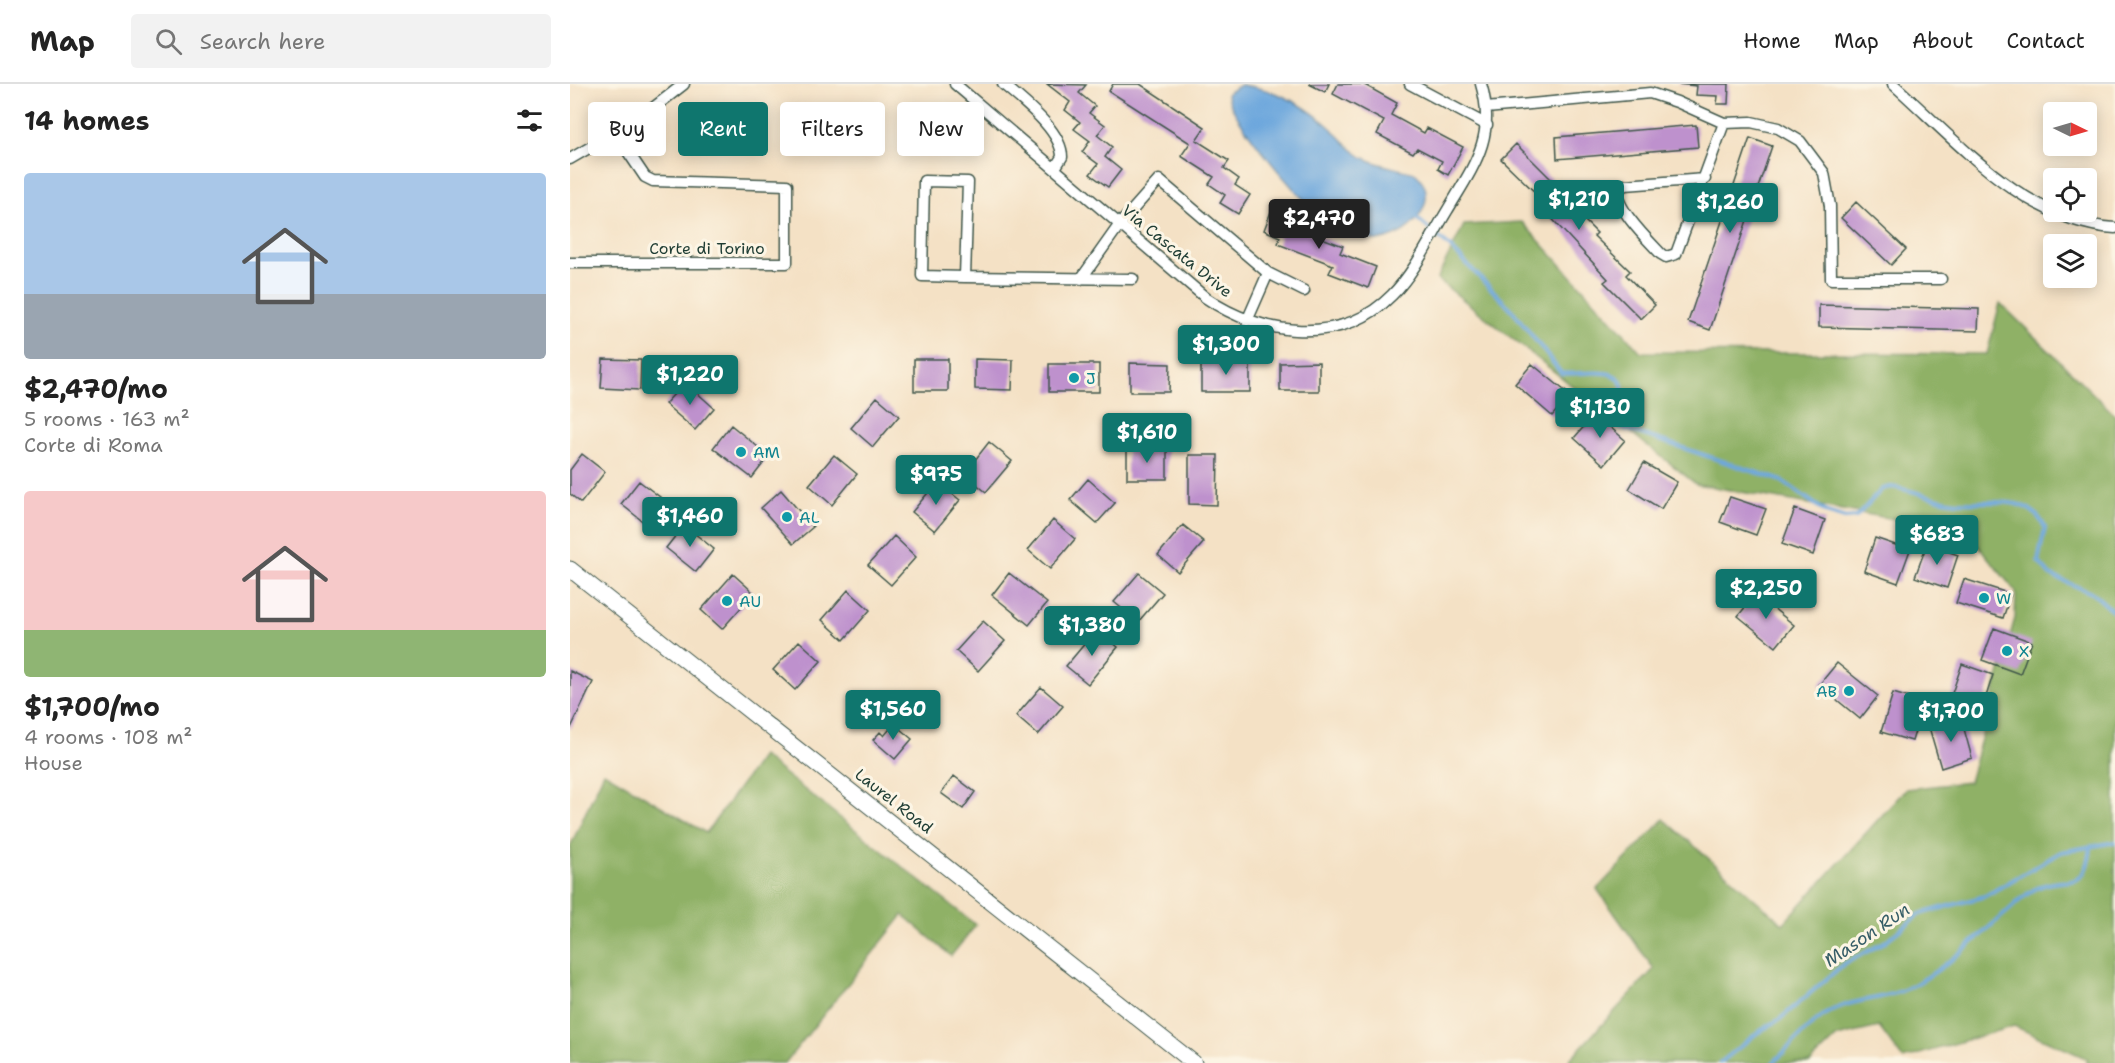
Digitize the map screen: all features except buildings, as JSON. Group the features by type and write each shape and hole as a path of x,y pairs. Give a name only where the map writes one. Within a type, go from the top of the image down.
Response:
{"main road":[{"name":"Laurel Road","path":"570,569 1191,1062"}],"street":[{"path":"660,102 684,84"},
{"name":"Via Cascata Drive","path":"955,84 1206,298 1247,321 1295,331 1325,329 1351,322 1372,311 1392,296 1406,279 1479,156 1487,126 1481,84"},
{"path":"1003,84 1045,120 1060,145 1062,157 1054,168"},
{"path":"1410,84 1487,126"},
{"path":"1893,84 2009,187 2066,219 2115,228"},
{"path":"1486,108 1650,93 1677,102 1724,123 1751,122 1778,128 1800,141 1818,161 1828,189 1831,279 1941,279"},
{"path":"1704,179 1625,185 1617,190 1616,196 1626,213 1656,249 1666,257 1672,257 1680,249 1724,123"},
{"path":"570,159 588,149"},
{"name":"Corte di Torino","path":"570,263 787,264 787,185 653,181 645,177 631,156"},
{"path":"1081,279 1120,224 1159,180 1268,273 1304,291"},
{"path":"965,277 968,182 924,181 922,276 965,277 1081,279 1133,279"},
{"path":"1247,321 1268,273"}],"green space":[{"path":"1522,222 1641,352 1987,354 2000,303 2115,415 2115,1063 2086,1063 2088,1059 2014,1026 1903,1059 1879,1027 1837,1037 1810,1063 1574,1063 1569,1060 1654,969 1597,889 1664,819 1783,924 1906,789 1969,782 2015,618 2016,592 1967,532 1696,484 1437,279 1464,225"},
{"path":"762,756 976,925 951,956 903,915 785,1063 570,1063 570,847 604,772 706,833"}],"water":[{"path":"1241,85 1266,90 1290,99 1322,120 1362,157 1381,165 1415,173 1423,183 1426,195 1424,206 1418,217 1399,234 1387,239 1375,240 1353,232 1314,209 1279,172 1238,117 1227,93"}],"waterway":[{"path":"1413,215 1450,247 1512,310 1561,373 1600,372 1618,378 1622,385 1622,396 1611,416 1617,426 1782,481 1826,512 1845,518 1856,517 1882,489 1891,487 1949,501 2003,502 2027,508 2037,516 2045,528 2038,561 2050,575 2094,594 2115,613"},
{"name":"Mason Run","path":"1720,1063 1757,1033 1780,1019 1844,964 1883,943 1920,914 1985,896 2061,852 2115,842"},
{"path":"1773,1063 1827,1013 1846,1005 1887,996 1920,982 1959,953 2029,893 2047,884 2073,881 2079,878 2088,863 2091,847"}],"place":[{"name":"J","path":"1074,378"},
{"name":"AM","path":"741,452"},
{"name":"AL","path":"787,517"},
{"name":"W","path":"1984,598"},
{"name":"AU","path":"727,601"},
{"name":"X","path":"2007,651"},
{"name":"AB","path":"1849,691"}]}
